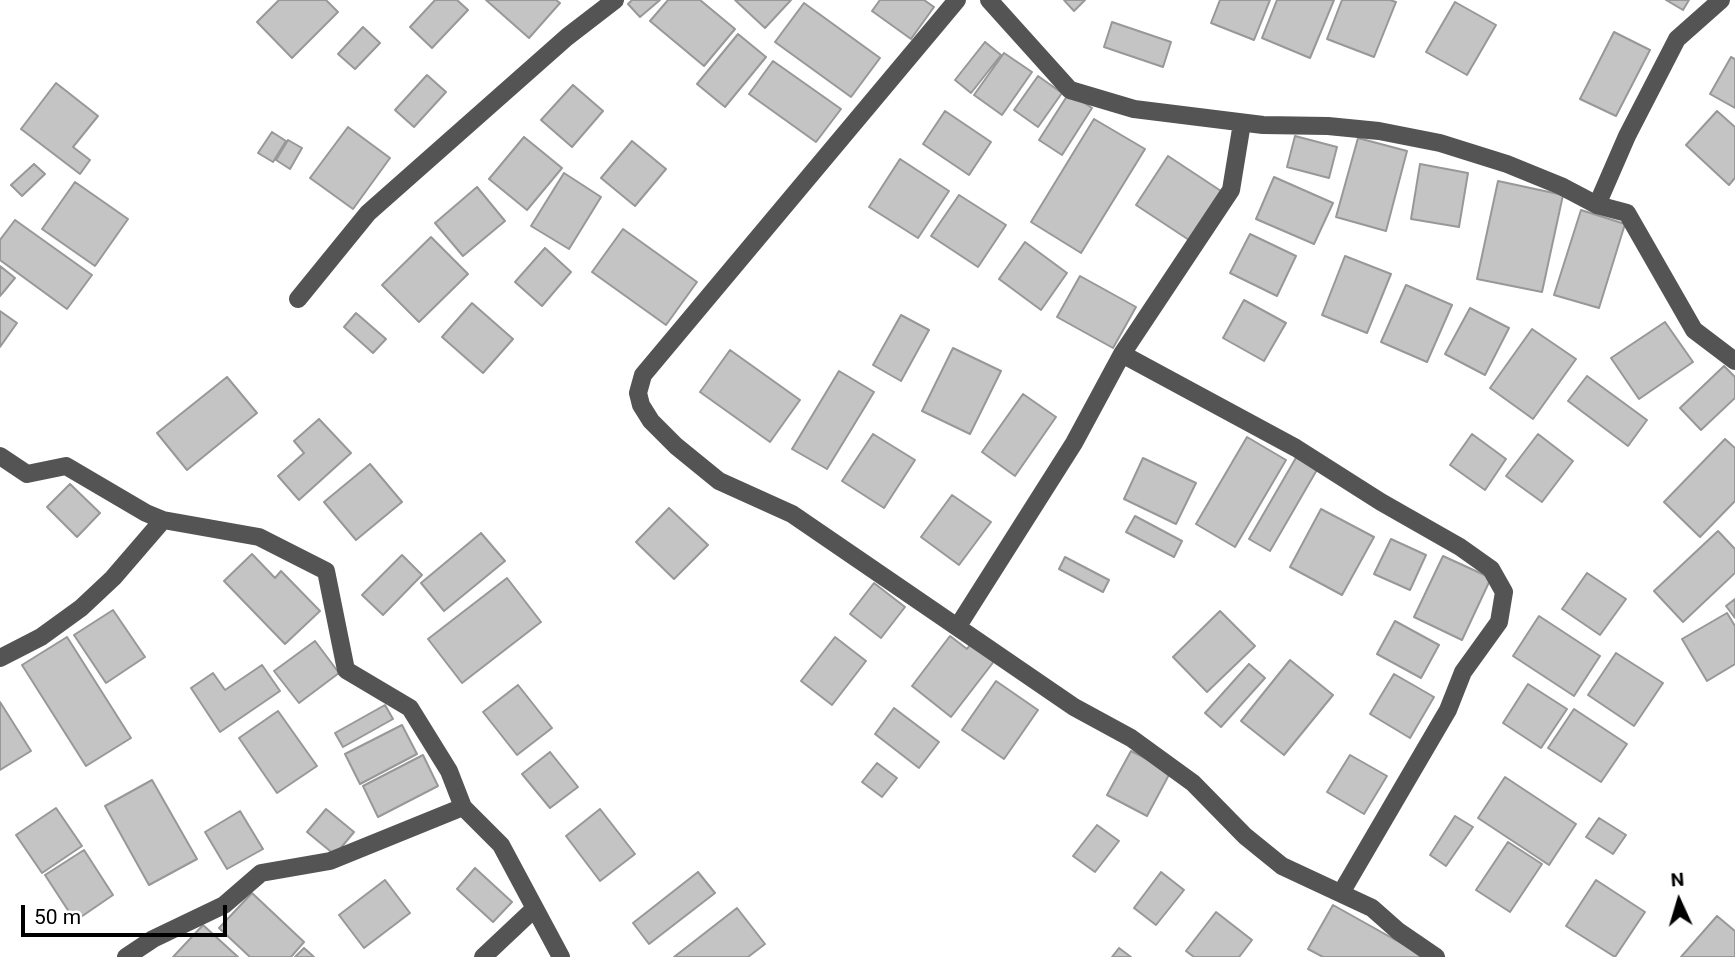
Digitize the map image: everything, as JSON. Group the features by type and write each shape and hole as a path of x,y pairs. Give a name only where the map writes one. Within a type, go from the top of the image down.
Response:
{"street":[{"path":"298,299 368,213 567,37 615,0"},
{"path":"957,0 643,375 638,393 641,405 651,421 676,446 719,481 792,514 958,625 1074,707 1131,738 1193,783 1245,836 1282,866 1372,908 1398,931 1436,957"},
{"path":"989,0 1070,90 1133,109 1242,123 1379,131 1440,143 1561,186 1597,205 1627,213 1694,330 1735,361"},
{"path":"1597,205 1627,136 1677,39 1721,0"},
{"path":"958,625 1074,443 1122,354 1231,190 1242,123"},
{"path":"1122,354 1296,448 1381,502 1460,547 1490,569 1504,592 1499,622 1462,672 1448,710 1341,893"},
{"path":"0,456 27,474 66,466 146,513 163,520 259,537 326,571 346,670 410,708 449,771 463,807 500,845 562,957"},
{"path":"0,658 41,636 80,608 113,578 163,520"},
{"path":"126,957 153,939 224,905 261,873 330,861 463,807"},
{"path":"483,957 534,909"}],"building":[{"path":"279,0 326,0 338,12 292,58 257,22"},
{"path":"435,0 457,0 468,10 432,48 410,27"},
{"path":"486,0 556,0 560,3 529,38"},
{"path":"632,0 660,0 640,17 628,4"},
{"path":"668,0 700,0 735,29 704,66 650,21"},
{"path":"735,0 791,0 765,28"},
{"path":"880,0 924,0 934,7 911,39 872,11"},
{"path":"1064,0 1085,0 1074,11"},
{"path":"1220,0 1270,0 1254,40 1211,23"},
{"path":"1277,0 1334,0 1310,58 1262,38"},
{"path":"1342,0 1396,2 1374,57 1327,39"},
{"path":"1666,0 1689,0 1683,10"},
{"path":"1455,2 1496,25 1467,75 1426,52"},
{"path":"804,3 880,58 851,97 775,42"},
{"path":"1112,22 1171,42 1163,67 1104,47"},
{"path":"363,27 380,43 355,69 338,54"},
{"path":"1614,32 1650,50 1616,116 1580,99"},
{"path":"738,34 766,57 725,107 697,84"},
{"path":"985,42 1001,55 971,93 955,80"},
{"path":"1004,53 1032,72 1002,115 974,95"},
{"path":"1731,57 1735,59 1735,108 1710,94"},
{"path":"773,61 841,109 816,142 749,94"},
{"path":"427,75 446,92 414,127 395,110"},
{"path":"1038,76 1062,93 1038,127 1014,110"},
{"path":"56,83 98,116 73,147 90,160 80,174 21,129"},
{"path":"573,85 603,111 572,147 541,120"},
{"path":"1069,93 1092,108 1062,155 1039,140"},
{"path":"945,111 991,142 969,175 923,144"},
{"path":"1717,111 1735,127 1735,178 1729,185 1686,145"},
{"path":"1094,119 1145,149 1081,253 1031,222"},
{"path":"348,127 390,158 353,209 310,178"},
{"path":"272,132 286,141 273,162 258,153"},
{"path":"1295,136 1337,147 1329,178 1287,167"},
{"path":"524,137 562,168 527,210 489,179"},
{"path":"1358,138 1407,151 1386,231 1336,217"},
{"path":"288,140 302,148 290,169 276,160"},
{"path":"632,141 666,169 635,206 601,178"},
{"path":"1168,156 1221,191 1189,240 1136,205"},
{"path":"900,159 949,191 918,238 869,207"},
{"path":"34,164 45,174 22,196 11,185"},
{"path":"1420,164 1468,173 1459,227 1411,219"},
{"path":"564,173 601,197 569,249 531,226"},
{"path":"1274,177 1333,203 1314,244 1256,219"},
{"path":"1498,181 1563,195 1542,292 1477,279"},
{"path":"75,182 128,219 95,266 42,229"},
{"path":"477,187 505,221 463,256 435,223"},
{"path":"959,195 1006,225 978,267 931,236"},
{"path":"1581,210 1625,224 1599,308 1554,295"},
{"path":"15,220 92,275 67,309 0,260 0,240"},
{"path":"623,229 697,282 666,325 592,272"},
{"path":"1250,234 1296,256 1277,296 1230,273"},
{"path":"431,237 468,274 419,322 382,285"},
{"path":"1025,242 1067,273 1041,310 999,279"},
{"path":"545,248 571,272 542,306 515,282"},
{"path":"1345,256 1391,274 1367,333 1322,315"},
{"path":"0,266 15,278 0,296"},
{"path":"1080,276 1136,307 1113,348 1057,317"},
{"path":"1406,285 1452,305 1427,362 1381,342"},
{"path":"1244,300 1286,323 1264,361 1223,338"},
{"path":"472,303 513,339 483,373 442,337"},
{"path":"1470,308 1509,328 1485,375 1445,354"},
{"path":"0,311 17,323 0,347"},
{"path":"356,313 386,339 373,353 344,327"},
{"path":"901,315 929,330 901,381 873,365"},
{"path":"1665,322 1693,362 1639,399 1611,358"},
{"path":"1532,329 1576,359 1533,419 1490,388"},
{"path":"953,348 1001,371 970,434 922,411"},
{"path":"730,350 800,400 770,442 700,392"},
{"path":"1724,366 1735,377 1735,398 1701,430 1680,408"},
{"path":"839,371 874,392 827,469 792,449"},
{"path":"1587,376 1647,420 1628,446 1568,401"},
{"path":"227,377 257,413 187,470 157,433"},
{"path":"1023,394 1056,417 1015,476 982,452"},
{"path":"319,419 351,453 299,500 278,476 304,453 294,441"},
{"path":"873,434 915,460 884,508 842,481"},
{"path":"1472,434 1506,459 1485,490 1450,465"},
{"path":"1538,434 1573,461 1542,502 1506,476"},
{"path":"1247,437 1286,460 1235,547 1196,524"},
{"path":"1725,439 1735,448 1735,501 1700,537 1664,502"},
{"path":"1297,456 1318,468 1270,551 1249,539"},
{"path":"1143,458 1196,483 1176,524 1124,499"},
{"path":"370,464 402,502 356,540 324,502"},
{"path":"70,484 100,513 77,537 47,507"},
{"path":"952,495 991,522 959,565 921,537"},
{"path":"669,508 708,545 674,579 636,542"},
{"path":"1321,509 1374,537 1342,595 1290,567"},
{"path":"1135,516 1182,541 1174,557 1126,532"},
{"path":"1718,531 1735,549 1735,573 1683,622 1654,591"},
{"path":"481,533 505,561 444,611 421,583"},
{"path":"1391,539 1426,555 1410,590 1374,574"},
{"path":"252,554 275,578 281,571 320,611 285,644 224,581"},
{"path":"402,555 422,575 383,615 362,595"},
{"path":"1443,556 1491,578 1462,640 1414,617"},
{"path":"1065,557 1109,580 1103,592 1059,569"},
{"path":"1587,573 1626,599 1600,635 1562,609"},
{"path":"507,578 541,622 462,683 428,639"},
{"path":"874,583 905,607 881,638 850,614"},
{"path":"1735,599 1735,618 1726,606"},
{"path":"113,610 145,657 106,683 74,635"},
{"path":"1220,611 1255,646 1207,692 1173,657"},
{"path":"1727,613 1735,626 1735,664 1707,681 1682,639"},
{"path":"1539,616 1600,656 1574,696 1513,656"},
{"path":"1395,621 1439,645 1421,678 1377,654"},
{"path":"950,636 967,649 972,642 995,660 951,717 912,686"},
{"path":"67,637 131,738 86,766 22,665"},
{"path":"835,637 866,661 832,705 801,681"},
{"path":"315,641 339,673 299,703 274,671"},
{"path":"1616,653 1663,683 1634,726 1588,695"},
{"path":"1290,660 1333,695 1284,755 1241,721"},
{"path":"1249,664 1265,678 1221,727 1205,713"},
{"path":"262,665 280,691 220,732 191,688 213,673 225,690"},
{"path":"1394,674 1434,697 1410,738 1370,714"},
{"path":"996,681 1038,710 1004,759 962,730"},
{"path":"1528,684 1567,709 1541,748 1503,723"},
{"path":"518,685 552,728 517,755 483,712"},
{"path":"0,702 31,751 0,770"},
{"path":"385,705 393,719 343,747 335,733"},
{"path":"894,708 939,742 919,768 875,734"},
{"path":"1574,709 1627,744 1601,782 1548,748"},
{"path":"278,711 317,766 277,793 239,738"},
{"path":"402,725 417,754 360,784 345,754"},
{"path":"1131,751 1171,771 1147,816 1107,795"},
{"path":"550,752 578,787 550,808 522,774"},
{"path":"423,755 438,786 378,817 363,786"},
{"path":"1350,755 1387,776 1364,814 1327,792"},
{"path":"877,763 897,778 882,797 862,782"},
{"path":"1505,777 1576,824 1549,865 1478,818"},
{"path":"152,780 197,859 149,885 105,806"},
{"path":"56,808 82,846 42,873 16,835"},
{"path":"326,809 354,832 335,855 307,832"},
{"path":"600,809 635,854 600,881 566,836"},
{"path":"240,811 263,849 227,869 205,832"},
{"path":"1455,816 1473,827 1446,866 1430,855"},
{"path":"1599,818 1626,835 1613,854 1586,837"},
{"path":"1097,825 1119,841 1095,872 1073,856"},
{"path":"1508,842 1542,864 1510,912 1476,890"},
{"path":"84,850 113,895 75,921 45,875"},
{"path":"475,868 512,902 493,922 457,889"},
{"path":"698,872 715,893 649,944 633,923"},
{"path":"1161,872 1184,890 1156,925 1134,908"},
{"path":"385,880 410,913 364,948 339,915"},
{"path":"1596,880 1645,912 1615,957 1566,926"},
{"path":"252,893 304,942 291,957 250,957 219,928"},
{"path":"1333,905 1426,957 1323,957 1308,949"},
{"path":"737,908 765,944 748,957 674,957"},
{"path":"1216,912 1252,940 1239,957 1194,957 1186,951"},
{"path":"1717,916 1735,931 1735,957 1681,957"},
{"path":"203,925 238,957 173,957"},
{"path":"304,948 314,957 295,957"},
{"path":"1119,948 1131,957 1112,957"}]}
